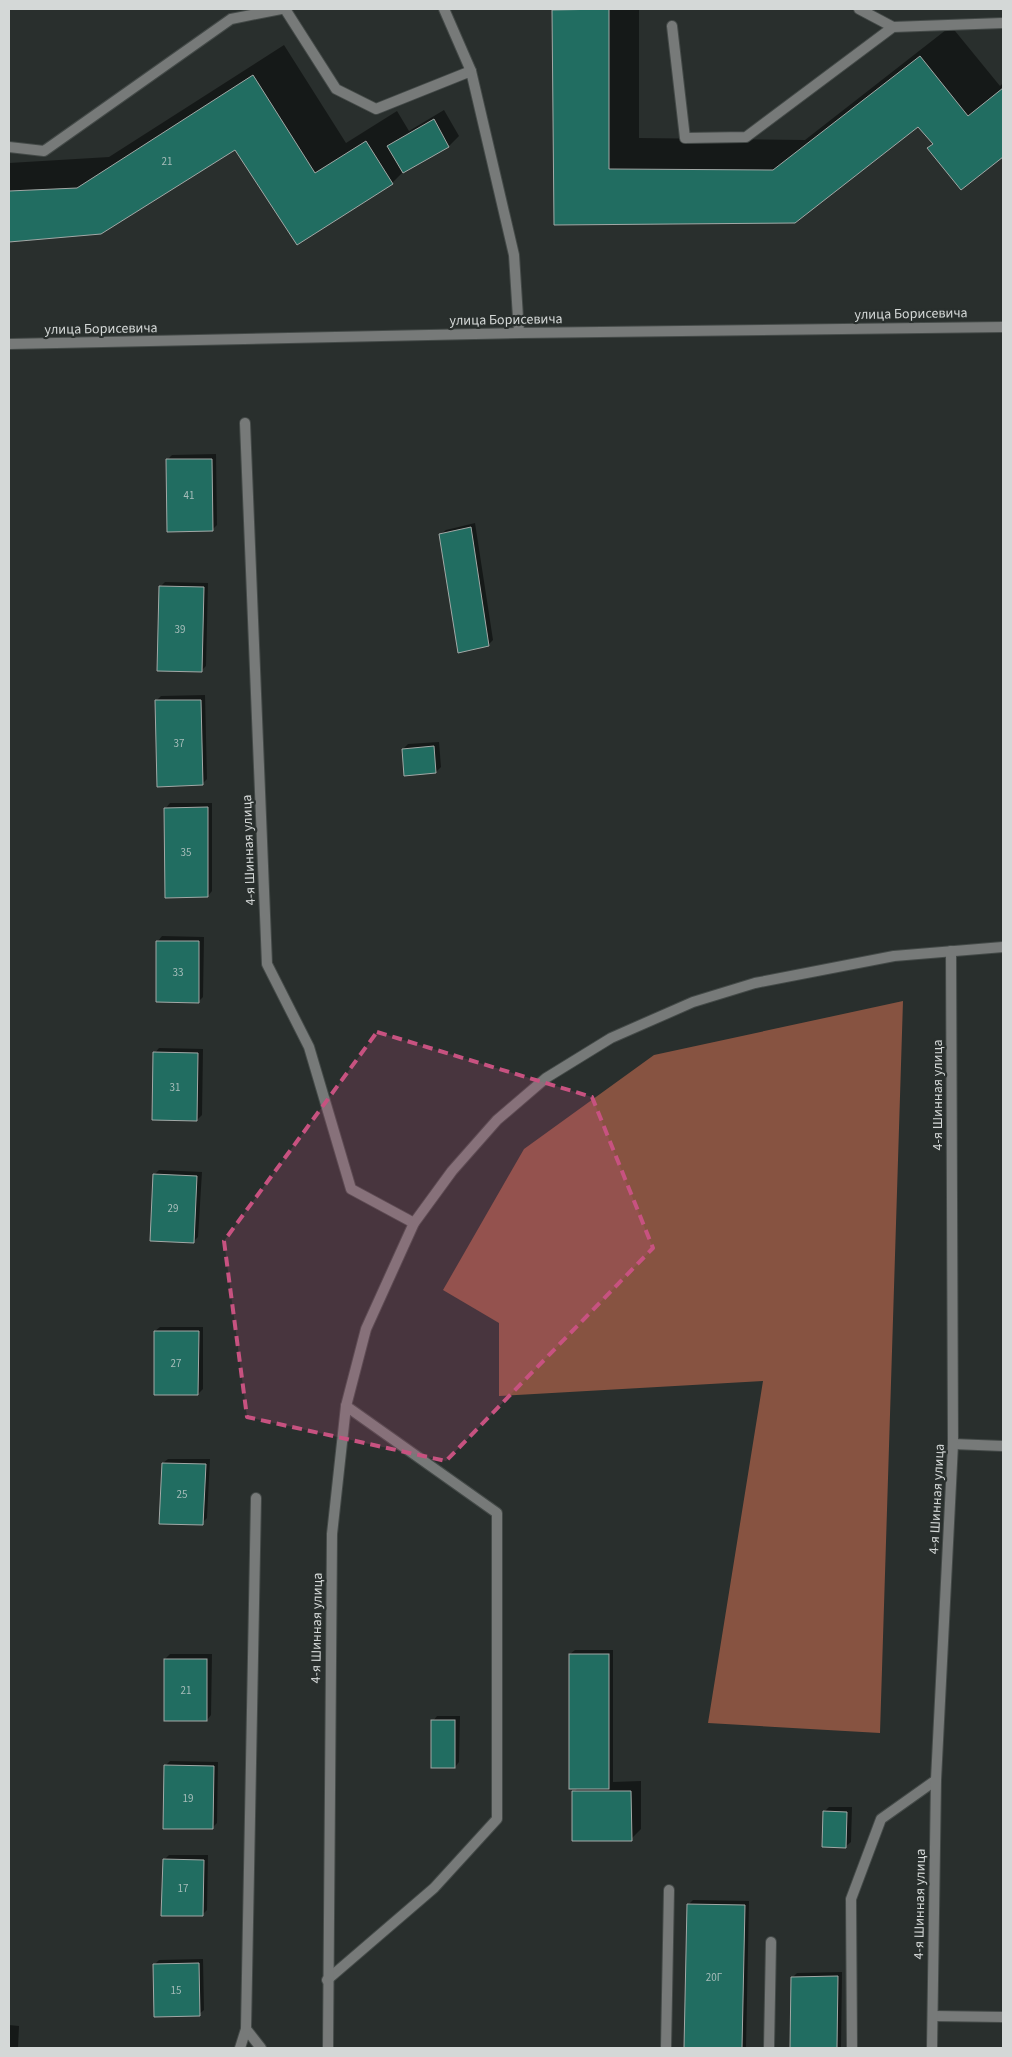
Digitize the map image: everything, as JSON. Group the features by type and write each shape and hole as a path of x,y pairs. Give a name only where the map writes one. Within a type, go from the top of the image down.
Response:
{"street":[{"path":"9,147 44,150 231,18 281,9"},
{"path":"285,9 336,89 376,109 472,71"},
{"path":"444,9 472,71 514,255 519,333"},
{"path":"859,9 893,27 1003,23"},
{"path":"672,26 685,138 746,136 893,27"},
{"name":"улица Борисевича","path":"9,344 519,333 1003,327"},
{"name":"4-я Шинная улица","path":"245,423 267,964 309,1047 351,1189 414,1223"},
{"name":"4-я Шинная улица","path":"328,2048 327,1980 332,1534 346,1406 366,1329 414,1223 452,1171 497,1120 546,1078 611,1038 693,1002 755,983 894,956 1003,947"},
{"name":"4-я Шинная улица","path":"932,2048 936,1780 953,1444 951,951"},
{"path":"327,1980 434,1888 497,1819 497,1513 346,1406"},
{"path":"953,1444 1003,1446"},
{"path":"240,2048 246,2029 256,1498"},
{"path":"852,2048 851,1899 881,1819 936,1780"},
{"path":"666,2048 669,1890"},
{"path":"769,2048 771,1942"},
{"path":"933,2016 1003,2017"},
{"path":"246,2029 261,2048"}],"highlighted area":[{"path":"377,1032 592,1097 653,1248 446,1461 247,1417 224,1241"}],"shaded area":[{"path":"903,1001 880,1733 708,1723 763,1381 499,1396 499,1323 443,1290 524,1149 654,1055"}],"building":[{"path":"609,9 609,169 773,170 920,56 968,116 1003,88 1003,157 961,190 927,148 933,144 918,127 795,223 554,225 552,10"},
{"path":"253,75 315,173 366,141 393,184 297,245 235,150 101,234 9,242 9,191 77,188"},
{"path":"434,119 449,147 403,173 387,146"},
{"path":"166,459 212,459 213,531 167,532"},
{"path":"471,527 489,646 458,653 439,534"},
{"path":"159,586 204,587 202,672 157,671"},
{"path":"155,700 201,700 203,785 157,787"},
{"path":"434,746 436,773 404,776 402,749"},
{"path":"208,807 208,897 165,898 164,808"},
{"path":"156,941 199,941 199,1003 156,1002"},
{"path":"153,1052 198,1053 197,1121 152,1120"},
{"path":"153,1174 197,1176 194,1243 150,1241"},
{"path":"154,1331 199,1331 198,1395 154,1395"},
{"path":"162,1463 206,1464 203,1525 159,1524"},
{"path":"569,1654 609,1654 609,1789 569,1789"},
{"path":"164,1659 207,1659 207,1721 164,1721"},
{"path":"431,1720 455,1720 455,1768 431,1768"},
{"path":"164,1765 214,1766 213,1829 163,1829"},
{"path":"572,1791 631,1791 632,1841 572,1841"},
{"path":"823,1811 847,1812 846,1848 822,1847"},
{"path":"163,1859 204,1860 203,1916 161,1916"},
{"path":"687,1904 745,1905 742,2048 684,2048"},
{"path":"199,1963 200,2016 154,2017 153,1964"},
{"path":"838,1976 837,2048 790,2048 791,1977"}]}
